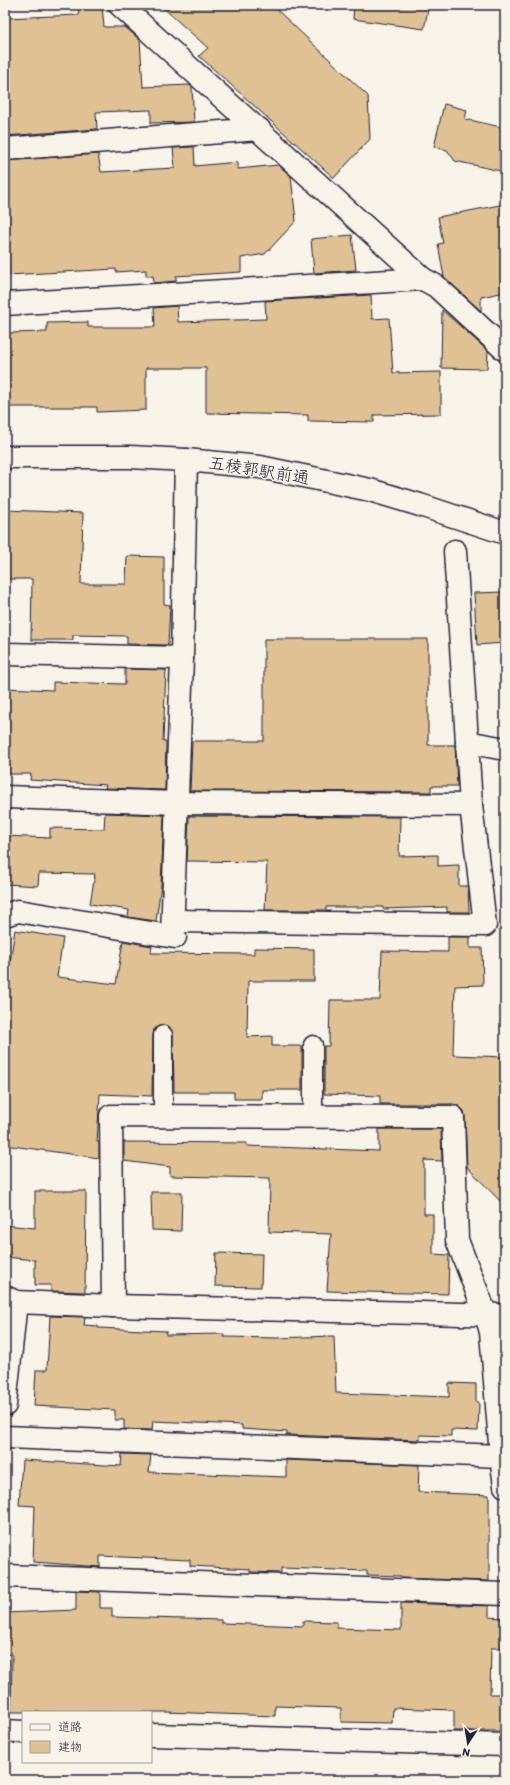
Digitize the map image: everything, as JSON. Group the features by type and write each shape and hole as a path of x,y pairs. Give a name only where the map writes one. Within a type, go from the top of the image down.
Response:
{"street":[{"path":"120,5 423,279 436,286 505,350"},
{"path":"5,149 258,129"},
{"path":"5,304 423,279"},
{"name":"五稜郭駅前通","path":"5,457 130,457 186,460 260,467 370,490 505,533"},
{"path":"174,931 186,460"},
{"path":"5,915 18,911 174,931 485,925 472,805 455,551"},
{"path":"5,654 182,658"},
{"path":"467,742 505,749"},
{"path":"5,796 177,803 472,805"},
{"path":"113,1306 111,1116 453,1117 457,1240 496,1315 491,1332 501,1456 505,1486"},
{"path":"5,1405 10,1300 113,1306 496,1315"},
{"path":"5,1437 501,1456"},
{"path":"5,1576 505,1594"},
{"path":"5,1731 22,1732"},
{"path":"152,1735 505,1745"}],"lane":[{"path":"163,1035 163,1116"},
{"path":"313,1045 313,1116"}],"building":[{"path":"102,5 104,27 125,27 140,40 143,87 189,85 192,87 194,122 151,123 151,110 96,112 97,129 5,136 5,18 79,15 78,6"},
{"path":"160,5 272,5 368,96 370,139 334,178 199,56 208,48"},
{"path":"354,5 429,5 424,29 353,19"},
{"path":"444,104 467,110 465,119 505,128 505,172 455,161 447,150 434,147"},
{"path":"194,147 195,166 238,162 238,169 278,165 291,176 296,221 265,254 241,258 241,272 176,276 176,281 154,283 153,276 146,276 146,270 116,272 116,269 8,275 5,223 5,161 98,154 101,172 175,168 173,148"},
{"path":"505,204 505,292 481,297 481,311 444,277 438,244 443,243 438,217"},
{"path":"352,235 356,270 314,273 311,239"},
{"path":"371,295 372,319 389,318 393,373 441,372 441,414 374,415 374,422 308,421 308,415 206,413 206,368 146,368 146,410 97,412 97,407 5,407 5,345 7,345 7,333 47,332 47,323 88,322 88,327 155,327 154,308 177,306 178,322 266,319 265,301"},
{"path":"442,310 488,351 487,369 441,368"},
{"path":"5,510 83,513 81,584 126,584 127,556 164,557 164,604 170,605 168,645 127,644 127,636 73,635 73,640 31,640 32,579 7,579 7,553 5,553"},
{"path":"505,592 505,643 477,645 474,593"},
{"path":"264,639 428,639 428,745 455,745 457,786 431,786 431,792 190,791 192,741 264,741"},
{"path":"125,669 166,670 163,741 166,741 165,790 105,788 106,785 30,780 31,774 5,774 5,688 53,690 53,682 125,684"},
{"path":"105,813 164,815 161,885 156,921 128,917 129,910 90,904 95,874 39,873 38,886 5,884 5,836 50,838 50,828 104,829"},
{"path":"189,816 400,817 399,856 438,855 438,866 459,865 459,886 468,886 469,912 447,912 447,907 383,909 383,907 326,907 326,910 265,910 267,862 187,861"},
{"path":"15,930 63,938 57,977 116,984 123,941 152,946 151,953 254,954 254,948 314,949 314,981 248,981 247,1037 272,1036 272,1046 302,1046 302,1090 262,1090 262,1099 234,1099 234,1092 174,1092 173,1035 169,1026 163,1025 154,1029 153,1035 152,1096 100,1094 97,1142 99,1142 99,1158 5,1145 5,993"},
{"path":"448,937 470,937 470,948 482,948 483,985 455,986 453,1055 505,1057 505,1206 467,1167 465,1117 464,1111 459,1106 453,1104 380,1104 380,1096 324,1094 324,1046 329,1046 330,1000 380,1000 382,951 448,952"},
{"path":"379,1129 441,1129 442,1161 424,1160 424,1214 433,1214 433,1254 449,1255 448,1294 327,1291 331,1234 269,1232 270,1178 170,1176 170,1167 124,1161 124,1142 247,1143 247,1146 379,1151"},
{"path":"35,1191 86,1191 85,1292 51,1291 51,1285 35,1285 35,1260 5,1257 5,1225 35,1228"},
{"path":"151,1192 182,1192 181,1231 152,1230"},
{"path":"216,1253 262,1254 261,1287 215,1286"},
{"path":"50,1316 85,1317 84,1325 98,1326 98,1328 166,1331 166,1335 224,1334 224,1337 277,1338 334,1336 336,1393 449,1397 449,1383 476,1384 476,1402 479,1402 478,1431 451,1430 451,1436 420,1435 420,1440 287,1435 287,1432 242,1429 242,1425 153,1421 152,1430 124,1429 124,1420 115,1420 115,1410 34,1406 36,1370 47,1370"},
{"path":"122,1454 151,1455 149,1472 286,1477 286,1460 419,1465 418,1492 489,1495 489,1581 401,1578 401,1576 367,1575 367,1571 281,1568 281,1573 250,1572 250,1569 190,1566 190,1560 100,1556 100,1567 33,1562 35,1506 19,1505 22,1460 121,1466"},
{"path":"76,1591 100,1592 100,1608 112,1608 112,1617 221,1620 221,1623 303,1626 303,1621 337,1622 337,1628 401,1630 401,1603 489,1606 489,1617 503,1618 502,1648 491,1648 490,1694 505,1694 505,1731 454,1731 454,1710 393,1708 392,1723 341,1722 341,1708 275,1706 275,1716 152,1711 11,1712 12,1654 5,1655 5,1613 76,1610"}]}
